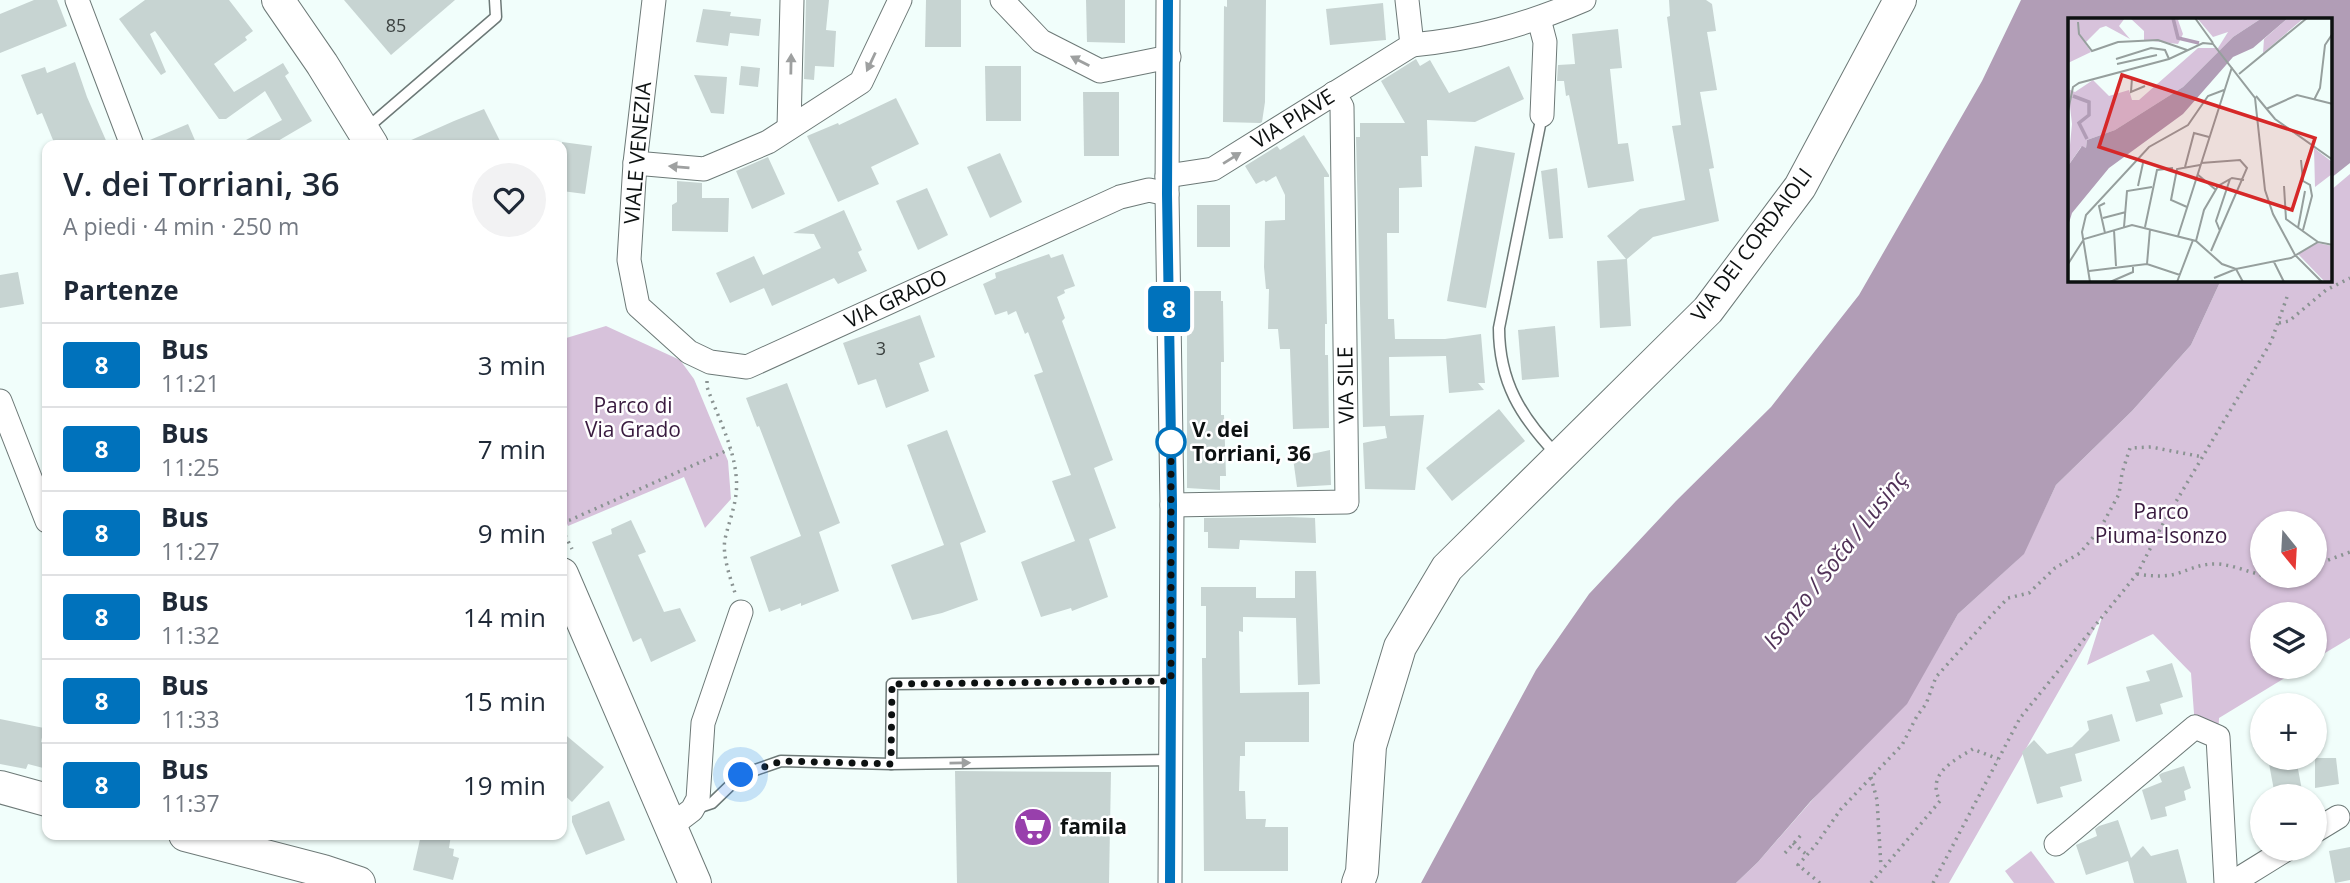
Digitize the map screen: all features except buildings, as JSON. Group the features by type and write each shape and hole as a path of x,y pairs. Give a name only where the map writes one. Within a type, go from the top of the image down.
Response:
{"street":[{"path":"78,0 130,140"},
{"path":"278,0 368,138"},
{"name":"VIALE VENEZIA","path":"638,306 629,260 635,163 654,0"},
{"path":"789,128 792,0"},
{"path":"635,163 704,169 768,142 862,82 900,0"},
{"path":"1002,0 1041,41 1100,71 1169,57"},
{"path":"1168,0 1167,185 1172,505 1170,883"},
{"path":"1407,0 1412,45"},
{"name":"VIA PIAVE","path":"1167,185 1213,169 1412,45 1455,41 1539,19 1584,0"},
{"name":"VIA DEI CORDAIOLI","path":"1358,883 1362,872 1370,746 1400,647 1447,568 1708,310 1800,187 1900,0"},
{"path":"1539,19 1545,41 1542,115"},
{"name":"VIA SILE","path":"1172,505 1348,502 1342,107 1334,93"},
{"name":"VIA GRADO","path":"638,306 689,352 710,362 747,367 1120,197 1167,185"},
{"path":"0,401 42,508"},
{"path":"567,584 681,818 695,883"},
{"path":"681,818 698,799 703,723 741,612"},
{"path":"2056,844 2195,727 2218,737 2226,883"},
{"path":"0,787 42,799"},
{"path":"2327,824 2338,817"},
{"path":"203,840 359,883"},
{"path":"2232,883 2268,861"}],"lane":[{"path":"368,138 496,18 495,0"},
{"path":"1542,115 1499,328 1499,347 1509,390 1542,439 1559,457"},
{"path":"891,764 892,684 1171,681"},
{"path":"681,818 712,803 741,775 782,761 891,764 1171,760"}],"path":[{"path":"2278,323 2289,321 2326,290 2350,278"},
{"path":"1933,883 2020,718 2137,575 2165,520 2271,342 2287,297"},
{"path":"710,362 707,387 730,449 736,475 736,505 724,542 729,576 741,612"},
{"path":"1819,883 1798,865 1841,809 1902,745 1926,704 1936,677 1988,619 2008,598 2029,593 2055,568 2080,553 2100,529 2119,494 2130,449 2151,447 2203,457"},
{"path":"567,520 730,449"},
{"path":"2328,560 2350,552"},
{"path":"2137,575 2161,576 2198,565 2219,564 2250,571"},
{"path":"1871,883 1940,801 1936,792 1936,780 1946,766 1973,749 1998,759"},
{"path":"1871,777 1877,800 1881,869"},
{"path":"1785,853 1801,835"},
{"path":"1793,843 1807,855"}],"green space":[{"name":"Parco Piuma-Isonzo","path":"2350,174 2350,638 2327,652 2327,602 2250,602 2250,679 2283,679 2260,693 2250,693 2250,699 2219,718 2218,737 2195,727 2191,673 2153,634 2087,665 2103,614 1949,883 1736,883 1758,862 1925,671 1958,614 2016,561 2026,548 2056,485 2132,411 2191,345 2220,282 2332,282 2332,189"},
{"name":"Parco di Via Grado","path":"606,326 680,360 694,379 728,461 731,499 705,528 684,477 568,526 567,338"},
{"path":"2031,851 2055,883 2014,883 2005,871"}],"water":[{"name":"Isonzo / Soča / Lusinç","path":"2021,0 2350,0 2350,163 2332,177 2332,18 2068,18 2068,282 2220,282 2191,345 2132,411 2056,485 2024,554 1958,614 1907,704 1810,802 1736,883 1421,883 1536,670 1589,594 1676,501 1771,407 1859,295 1982,81"}],"bus line":[{"name":"8","path":"1168,0 1167,194 1172,505 1170,883"}],"place":[{"name":"V. dei Torriani, 36","path":"1171,442"},
{"name":"famila","path":"1033,827"}],"route":[{"path":"741,775 782,761 891,764 892,684 1171,681 1171,442"}]}
